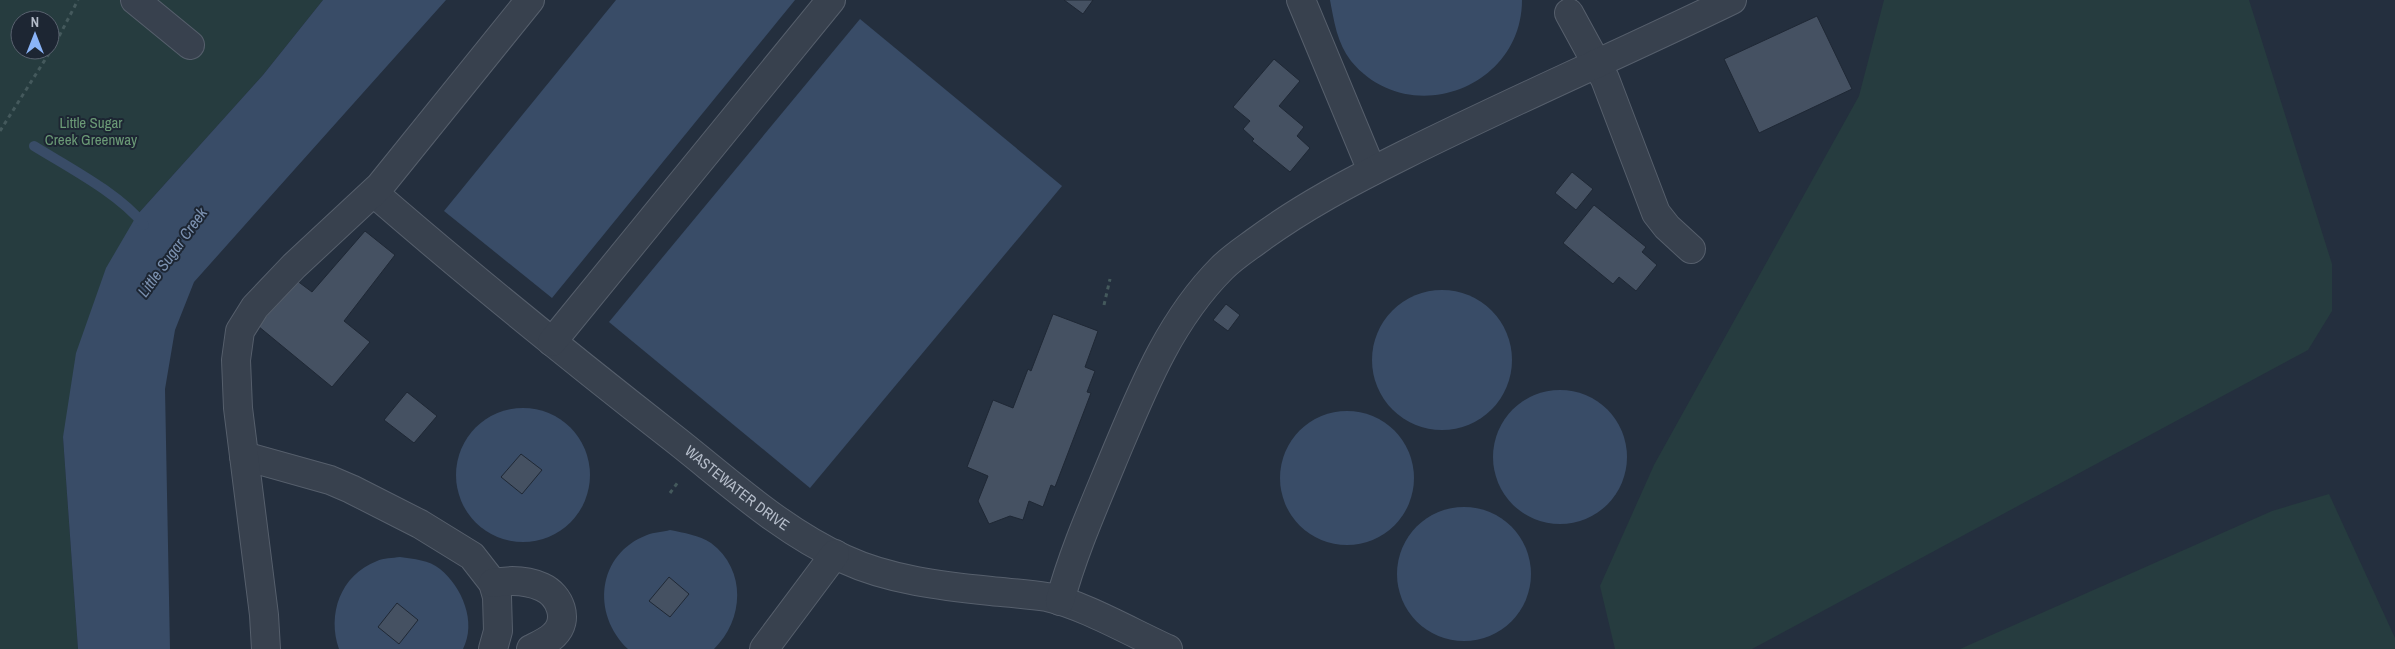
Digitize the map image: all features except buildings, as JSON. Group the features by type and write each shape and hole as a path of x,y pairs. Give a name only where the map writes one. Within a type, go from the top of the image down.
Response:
{"lane":[{"path":"134,0 190,45"},
{"path":"266,649 264,615 236,378 237,344 242,326 255,306 294,266 374,193 410,151 530,0"},
{"path":"552,342 831,0"},
{"path":"1301,0 1372,171"},
{"path":"1060,601 1087,522 1154,364 1188,308 1224,266 1271,230 1302,210 1372,171 1487,114 1732,0"},
{"path":"1569,14 1598,63 1656,213 1666,227 1691,249"},
{"name":"WASTEWATER DRIVE","path":"374,193 552,342 762,508 804,537 834,554 868,568 902,577 944,586 1025,594 1060,601 1168,649"},
{"path":"244,456 330,480 368,497 454,544 472,556 492,582 498,613 498,631 493,649"},
{"path":"764,649 834,554"},
{"path":"492,582 509,581 532,584 550,591 556,598 562,613 560,627 555,634 531,649"}],"path":[{"path":"0,131 54,44 78,0"},
{"path":"1104,305 1110,280"},
{"path":"670,493 678,482"}],"green space":[{"name":"Little Sugar Creek Greenway","path":"0,0 323,0 263,75 137,215 63,437 78,649 0,649"},
{"path":"1884,0 2249,0 2332,264 2332,311 2308,350 1752,649 1615,649 1600,586 1654,465 1859,96"},
{"path":"2329,494 2395,638 2395,649 1960,649 2272,511"}],"water":[{"name":"Little Sugar Creek","path":"323,0 446,0 194,282 175,330 165,389 170,649 78,649 63,437 76,353 106,268 137,215 263,75"},
{"path":"616,0 795,0 552,298 444,211"},
{"path":"1330,0 1522,0 1517,31 1503,57 1483,77 1458,90 1430,95 1402,93 1375,82 1351,61 1339,39"},
{"path":"860,19 1062,186 810,488 609,322"},
{"path":"1442,290 1456,291 1469,295 1492,310 1507,333 1511,346 1511,374 1507,387 1492,410 1469,425 1456,429 1442,430 1428,429 1415,425 1392,410 1377,387 1373,374 1372,360 1373,346 1377,333 1392,310 1415,295 1428,291"},
{"path":"1560,390 1586,395 1608,409 1622,431 1627,457 1622,483 1608,505 1586,519 1560,524 1534,519 1512,505 1498,483 1493,457 1498,431 1512,409 1534,395"},
{"path":"523,408 549,413 570,428 585,449 590,475 585,501 570,522 549,537 523,542 497,537 476,522 461,501 456,475 461,449 476,428 497,413"},
{"path":"1347,411 1373,416 1395,430 1409,452 1414,478 1409,504 1395,526 1373,540 1347,545 1321,540 1299,526 1285,504 1280,478 1285,452 1299,430 1321,416"},
{"path":"1464,507 1490,512 1512,526 1526,548 1531,574 1526,600 1512,622 1490,636 1464,641 1438,636 1416,622 1402,600 1397,574 1402,548 1416,526 1438,512"},
{"path":"670,530 696,536 711,543 723,554 731,567 736,581 736,610 724,637 714,649 628,649 616,635 608,619 605,603 605,586 609,570 618,556 630,544 647,535"},
{"path":"400,557 421,560 436,566 455,585 461,595 468,617 467,639 463,649 339,649 335,623 336,610 346,586 364,567 379,560"}],"waterway":[{"path":"34,146 108,192 144,225"}]}
